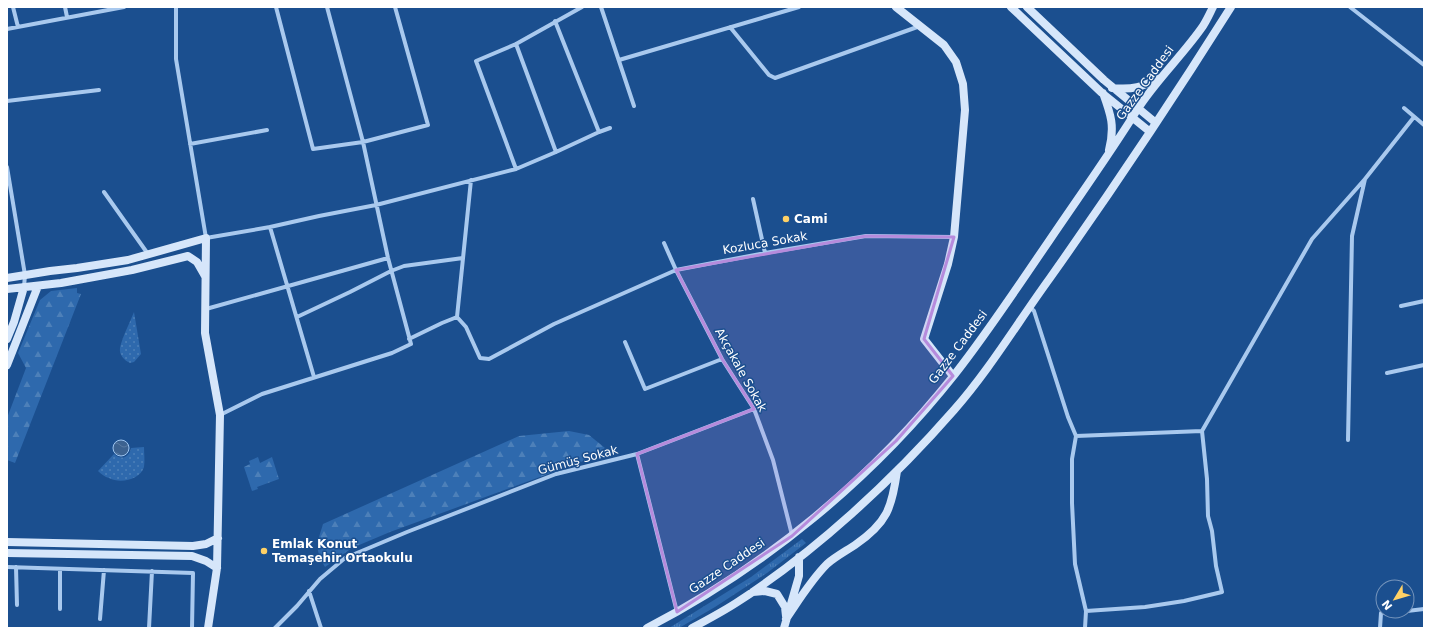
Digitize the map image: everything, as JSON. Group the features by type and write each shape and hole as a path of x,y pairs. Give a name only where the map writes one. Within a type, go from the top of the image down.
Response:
{"main road":[{"path":"896,7 944,44 956,62 963,84 965,110 954,237 948,264 924,339 953,376"},
{"path":"1011,7 1102,92 1149,131"},
{"path":"1027,7 1112,88 1156,123"},
{"name":"Gazze Caddesi","path":"647,628 730,580 792,536 846,490 896,441 953,376 981,340 1138,109 1202,26 1213,7"},
{"path":"692,628 734,604 799,558 849,516 897,471 954,409 995,357 1029,306 1093,217 1149,131 1176,94 1231,7"},
{"path":"1112,88 1125,90 1138,88 1161,78"},
{"path":"1102,92 1113,128 1113,136 1107,156"},
{"path":"7,278 128,260 206,238 205,333 220,415 217,568 208,628"},
{"path":"186,243 188,256 197,262 206,277"},
{"path":"7,289 38,286 132,270 188,256"},
{"path":"7,365 38,286"},
{"path":"7,339 14,322 24,287"},
{"path":"786,619 814,578 828,563 870,535 884,518 892,501 897,471"},
{"path":"7,542 193,546 206,544 218,538"},
{"path":"7,553 192,556 206,561 217,568"},
{"path":"784,628 799,576 799,558"},
{"path":"752,592 765,591 777,594 785,607 786,619"}],"street":[{"path":"13,7 18,27"},
{"path":"65,7 67,17"},
{"path":"7,30 112,8 124,7"},
{"path":"176,7 176,60 206,238 270,227 376,205 516,169 610,128"},
{"path":"276,7 313,149 363,142 428,125 395,7"},
{"path":"220,415 262,394 392,353 411,344 391,271 363,142 327,7"},
{"path":"516,169 476,61 516,44 582,7"},
{"path":"601,7 634,106"},
{"path":"619,60 799,7"},
{"path":"1350,7 1424,65"},
{"path":"555,21 599,132"},
{"path":"730,27 769,75 776,78 921,26"},
{"path":"516,44 556,152"},
{"path":"7,102 99,90"},
{"path":"1404,108 1424,125"},
{"path":"1086,611 1145,607 1184,601 1222,592 1216,566 1212,531 1208,516 1207,479 1202,431 1312,239 1366,179 1414,117"},
{"path":"190,144 267,130"},
{"path":"7,167 25,275 24,287"},
{"path":"1348,440 1352,236 1366,179"},
{"path":"410,339 457,317 471,180"},
{"path":"104,192 148,254"},
{"path":"753,198 765,253"},
{"path":"270,227 314,377"},
{"name":"Kozluca Sokak","path":"457,317 466,327 480,358 489,359 554,324 676,270 866,236 954,237"},
{"name":"Akçakale Sokak","path":"664,243 676,270 722,359 754,409 773,460 792,536"},
{"path":"205,310 388,258"},
{"path":"296,317 404,266 463,258"},
{"path":"1401,306 1424,301"},
{"path":"1029,306 1034,311 1068,417 1076,436 1072,459 1072,503 1075,564 1086,611 1084,628 1078,628"},
{"path":"625,342 645,389 722,359"},
{"path":"1387,373 1424,365"},
{"name":"Gümüş Sokak","path":"275,628 326,573 345,558 407,532 556,474 637,454 754,409"},
{"path":"1076,436 1202,431"},
{"path":"637,454 677,612"},
{"path":"7,567 193,573 192,628"},
{"path":"16,567 17,605"},
{"path":"60,569 60,609"},
{"path":"100,619 104,570"},
{"path":"149,628 152,571"},
{"path":"309,591 320,628"}],"highlighted area":[{"path":"866,236 954,237 924,339 953,376 896,441 792,536 677,612 637,454 754,409 722,359 676,270"}],"green space":[{"path":"77,288 77,293 81,294 15,463 7,460 7,418 26,368 18,353 40,300 51,291"},
{"path":"134,312 141,354 134,362 130,363 122,357 120,348"},
{"path":"569,431 589,435 605,448 586,460 390,532 352,548 325,567 318,550 319,536 323,524 519,436"},
{"path":"144,447 144,467 142,471 134,478 124,481 113,480 98,471 114,454 122,458 129,454 131,448"},
{"path":"258,457 260,463 272,457 279,479 257,487 258,489 252,491 244,467 250,464 249,461"},
{"path":"802,539 806,543 767,573 715,607 679,628 669,628 751,577"}],"water":[{"path":"121,440 128,445 129,448 124,455 121,456 114,451 113,448 118,441"}],"place":[{"name":"Cami","path":"786,219"},
{"name":"Emlak Konut Temaşehir Ortaokulu","path":"264,551"}]}
